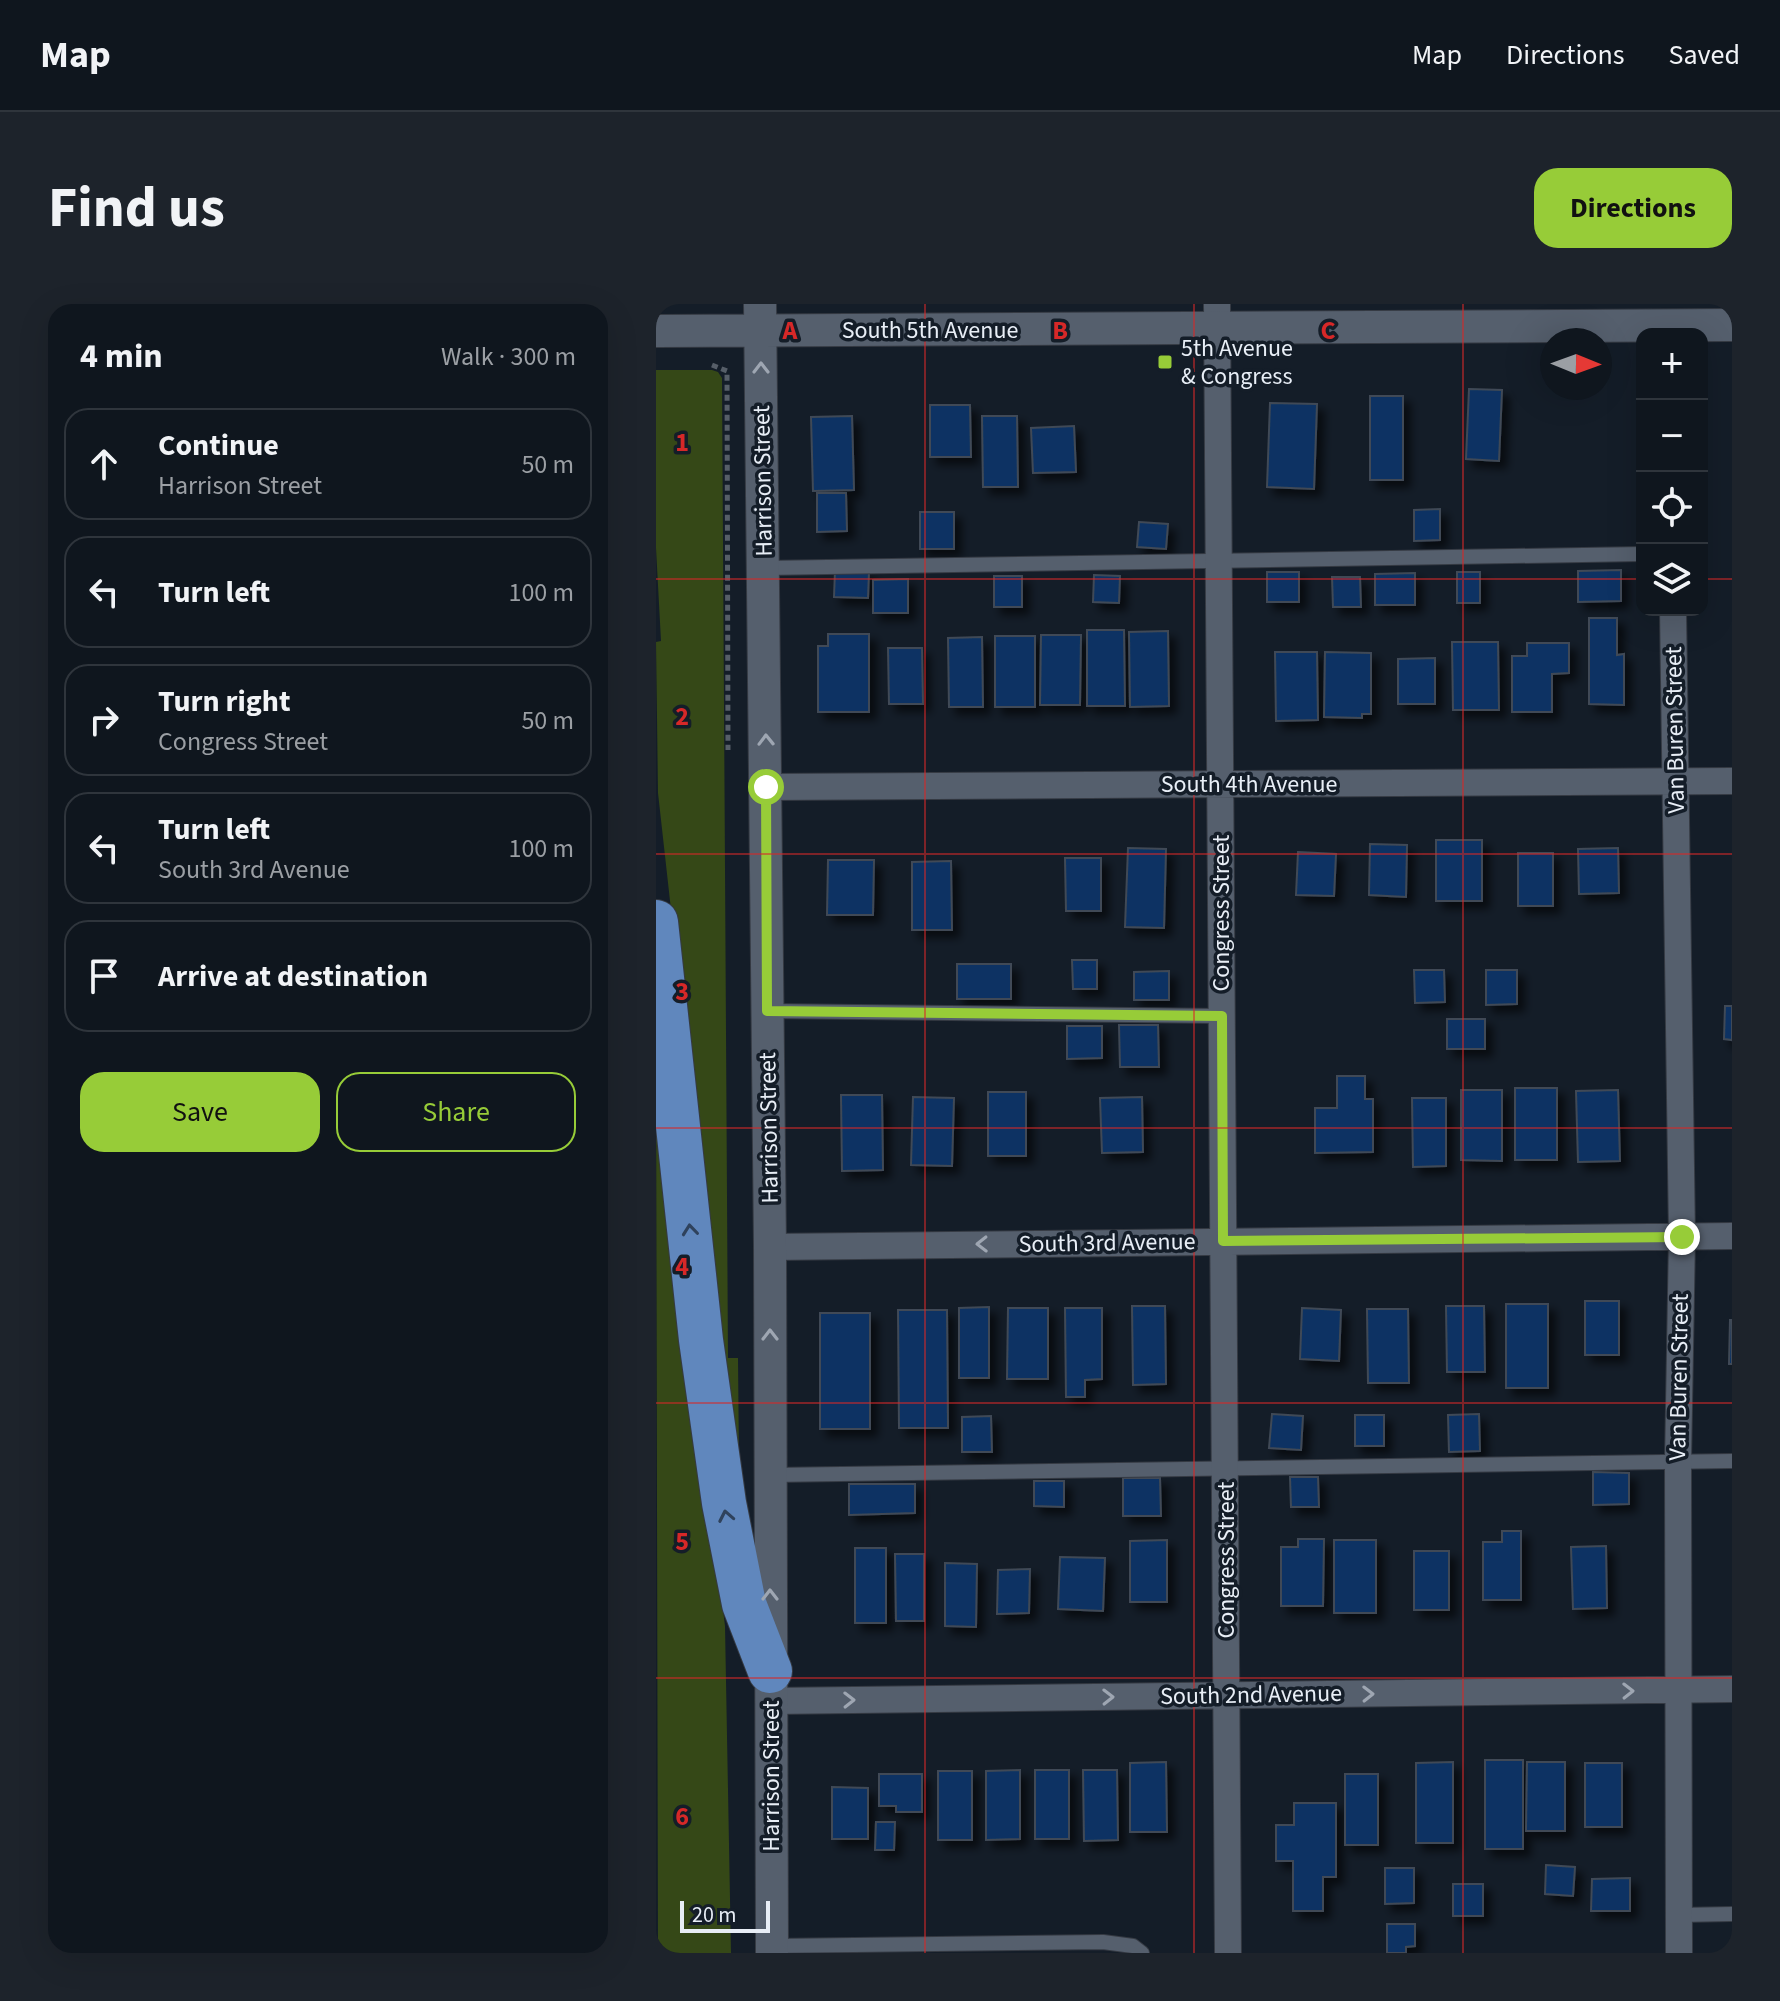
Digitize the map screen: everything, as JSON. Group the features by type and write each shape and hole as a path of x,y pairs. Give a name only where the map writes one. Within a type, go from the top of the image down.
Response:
{"highway":[{"path":"656,922 701,1340 724,1503 744,1604 770,1686"}],"street":[{"name":"South 5th Avenue","path":"656,331 712,331 761,317 1217,316 1670,321 1732,325"},
{"name":"Congress Street","path":"1217,316 1228,1953"},
{"name":"Harrison Street","path":"761,317 770,1247 772,1950"},
{"name":"Van Buren Street","path":"1673,616 1682,1237 1678,1462 1679,1953"},
{"name":"South 4th Avenue","path":"766,787 1732,781"},
{"name":"South 3rd Avenue","path":"770,1247 1732,1236"},
{"name":"South 2nd Avenue","path":"770,1686 1227,1696 1732,1689"}],"lane":[{"path":"764,568 1636,554"},
{"path":"767,1011 1222,1016"},
{"path":"771,1475 1732,1461"},
{"path":"1679,1915 1732,1914"},
{"path":"772,1950 1103,1942 1133,1946 1142,1953"}],"path":[{"path":"712,365 727,371 728,750"}],"green space":[{"path":"656,370 712,370 722,378 728,1358 738,1358 739,1463 732,1457 658,793 656,642 661,641 656,548"},
{"path":"656,1058 725,1626 731,1953 658,1953"}],"building":[{"path":"1469,389 1502,390 1499,461 1466,459"},
{"path":"1370,396 1403,396 1403,480 1370,480"},
{"path":"1270,403 1317,404 1314,489 1267,487"},
{"path":"930,405 970,405 971,457 930,457"},
{"path":"852,416 854,490 813,491 811,417"},
{"path":"982,416 1017,416 1018,487 983,487"},
{"path":"1074,426 1076,472 1033,473 1031,428"},
{"path":"817,493 846,493 847,531 817,532"},
{"path":"1440,509 1440,540 1414,541 1414,510"},
{"path":"920,512 954,512 954,549 920,549"},
{"path":"1139,522 1168,524 1166,549 1137,547"},
{"path":"1621,570 1621,601 1578,602 1578,571"},
{"path":"835,571 869,572 868,598 834,597"},
{"path":"1267,572 1299,572 1299,602 1267,602"},
{"path":"1457,572 1480,572 1480,603 1457,603"},
{"path":"1415,573 1415,605 1375,605 1375,574"},
{"path":"1094,575 1120,576 1119,603 1093,602"},
{"path":"994,576 1022,576 1022,607 994,607"},
{"path":"1332,577 1360,577 1361,607 1333,607"},
{"path":"908,579 908,613 873,613 873,580"},
{"path":"1589,618 1617,618 1617,655 1624,654 1624,705 1589,704"},
{"path":"1087,630 1124,630 1125,706 1087,706"},
{"path":"1168,631 1169,706 1130,707 1129,632"},
{"path":"828,634 869,634 869,712 818,712 818,646 828,646"},
{"path":"1041,635 1081,635 1080,705 1040,705"},
{"path":"995,636 1035,636 1035,707 995,707"},
{"path":"982,637 983,707 949,707 948,638"},
{"path":"1452,642 1498,642 1499,710 1453,710"},
{"path":"1527,643 1569,643 1569,673 1552,674 1552,712 1512,712 1512,656 1527,656"},
{"path":"888,648 922,648 923,704 889,704"},
{"path":"1275,652 1317,652 1318,720 1276,721"},
{"path":"1325,652 1371,653 1371,714 1362,714 1362,718 1324,717"},
{"path":"1435,658 1435,704 1398,704 1398,659"},
{"path":"1436,840 1482,840 1482,901 1436,901"},
{"path":"1370,844 1407,845 1406,897 1369,895"},
{"path":"1128,848 1166,849 1164,928 1125,927"},
{"path":"1618,848 1619,893 1579,894 1578,849"},
{"path":"1298,852 1336,854 1334,896 1296,895"},
{"path":"1518,853 1553,853 1553,906 1518,906"},
{"path":"1065,858 1101,858 1101,911 1066,911"},
{"path":"828,860 874,860 873,915 827,915"},
{"path":"951,861 952,930 912,930 912,862"},
{"path":"1072,960 1097,960 1097,989 1073,989"},
{"path":"957,964 1011,964 1011,999 957,999"},
{"path":"1414,970 1444,970 1445,1002 1415,1003"},
{"path":"1486,970 1517,970 1517,1004 1486,1005"},
{"path":"1169,971 1169,1000 1134,1000 1134,972"},
{"path":"1725,1006 1732,1006 1732,1040 1724,1039"},
{"path":"1447,1019 1485,1019 1485,1049 1447,1049"},
{"path":"1119,1025 1158,1025 1159,1067 1120,1067"},
{"path":"1067,1026 1102,1026 1102,1058 1067,1059"},
{"path":"1337,1076 1365,1076 1365,1099 1373,1099 1373,1152 1315,1153 1315,1108 1337,1108"},
{"path":"1515,1088 1557,1088 1557,1160 1515,1160"},
{"path":"1461,1090 1502,1090 1502,1161 1461,1160"},
{"path":"1618,1090 1620,1161 1578,1162 1576,1091"},
{"path":"988,1092 1026,1092 1026,1156 988,1156"},
{"path":"841,1095 882,1095 883,1170 842,1171"},
{"path":"913,1097 954,1098 952,1166 911,1165"},
{"path":"1142,1097 1143,1152 1102,1153 1100,1098"},
{"path":"1412,1098 1446,1098 1446,1166 1413,1167"},
{"path":"1585,1301 1619,1301 1619,1355 1585,1355"},
{"path":"1506,1304 1548,1304 1548,1388 1506,1388"},
{"path":"1132,1306 1165,1306 1166,1384 1133,1385"},
{"path":"1446,1306 1484,1306 1485,1372 1447,1372"},
{"path":"989,1307 989,1378 959,1378 959,1308"},
{"path":"1008,1308 1048,1308 1048,1379 1007,1379"},
{"path":"1065,1308 1102,1308 1102,1379 1085,1380 1085,1397 1066,1397"},
{"path":"1302,1308 1341,1310 1339,1361 1300,1359"},
{"path":"1367,1309 1408,1309 1409,1383 1368,1383"},
{"path":"898,1310 947,1310 948,1428 899,1428"},
{"path":"820,1313 870,1313 870,1429 820,1429"},
{"path":"1732,1320 1732,1364 1729,1364"},
{"path":"1272,1414 1303,1416 1301,1450 1269,1448"},
{"path":"1479,1414 1480,1451 1449,1452 1448,1415"},
{"path":"1355,1415 1384,1415 1384,1446 1355,1446"},
{"path":"991,1416 992,1452 962,1452 962,1417"},
{"path":"1593,1472 1629,1473 1629,1504 1593,1505"},
{"path":"1290,1477 1318,1477 1319,1507 1291,1507"},
{"path":"1123,1478 1160,1478 1161,1516 1123,1516"},
{"path":"1034,1481 1064,1481 1064,1507 1034,1506"},
{"path":"849,1484 915,1484 915,1513 849,1515"},
{"path":"1502,1531 1521,1531 1521,1600 1483,1600 1483,1542 1502,1542"},
{"path":"1298,1539 1324,1539 1323,1606 1281,1606 1281,1547 1298,1547"},
{"path":"1167,1540 1167,1602 1130,1602 1130,1541"},
{"path":"1334,1540 1376,1540 1376,1613 1334,1613"},
{"path":"1606,1546 1607,1608 1573,1609 1571,1547"},
{"path":"855,1548 886,1548 886,1623 855,1623"},
{"path":"1414,1551 1449,1551 1449,1610 1414,1610"},
{"path":"895,1554 924,1554 924,1621 896,1621"},
{"path":"1060,1557 1105,1558 1103,1611 1058,1609"},
{"path":"945,1563 977,1564 976,1627 945,1626"},
{"path":"1030,1569 1029,1613 997,1614 998,1570"},
{"path":"1485,1760 1523,1760 1523,1849 1485,1849"},
{"path":"1166,1762 1167,1832 1130,1832 1130,1763"},
{"path":"1453,1762 1453,1843 1416,1843 1416,1763"},
{"path":"1527,1762 1565,1762 1565,1831 1526,1831"},
{"path":"1585,1763 1622,1763 1622,1827 1585,1827"},
{"path":"1020,1770 1020,1839 986,1840 986,1771"},
{"path":"1035,1770 1069,1770 1069,1839 1035,1839"},
{"path":"1083,1770 1117,1770 1118,1840 1084,1841"},
{"path":"938,1771 972,1771 972,1840 938,1840"},
{"path":"879,1774 922,1774 922,1812 896,1812 896,1806 879,1806"},
{"path":"1345,1774 1378,1774 1378,1845 1345,1845"},
{"path":"832,1787 868,1788 868,1839 832,1839"},
{"path":"1294,1803 1336,1803 1336,1877 1323,1877 1323,1911 1293,1911 1293,1861 1276,1861 1276,1825 1294,1825"},
{"path":"876,1822 895,1822 894,1850 875,1850"},
{"path":"1546,1865 1575,1867 1573,1896 1545,1894"},
{"path":"1385,1868 1414,1868 1414,1903 1385,1904"},
{"path":"1630,1878 1630,1911 1591,1911 1592,1879"},
{"path":"1453,1884 1483,1884 1483,1916 1453,1916"},
{"path":"1387,1924 1415,1924 1415,1946 1406,1947 1406,1953 1387,1953"}],"place":[{"name":"5th Avenue & Congress","path":"1165,362"}],"route":[{"path":"766,787 767,1011 1222,1016 1223,1241 1682,1237"}]}
